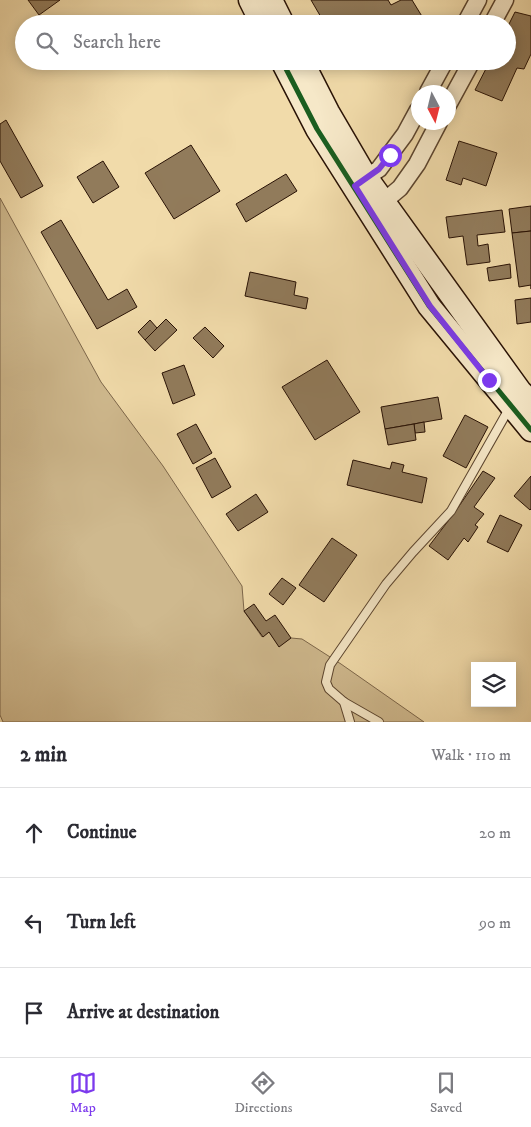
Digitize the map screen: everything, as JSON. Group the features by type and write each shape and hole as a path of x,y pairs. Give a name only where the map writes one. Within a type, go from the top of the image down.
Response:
{"street":[{"path":"250,0 258,15"},
{"path":"271,0 278,15"},
{"path":"470,15 478,0"},
{"path":"497,15 505,0"},
{"path":"287,70 317,129 360,182 377,208 430,306 521,404 531,430"},
{"path":"307,70 360,182"},
{"path":"432,85 440,70"},
{"path":"456,90 467,70"},
{"path":"360,182 379,169 406,134 411,124"},
{"path":"377,208 400,188 435,130"}],"lane":[{"path":"379,722 344,702 329,690 326,682 330,665 386,584 451,511 521,404"},
{"path":"344,702 350,722"}],"shaded area":[{"path":"0,198 101,382 163,466 242,586 244,611 262,637 269,632 279,646 291,638 302,639 424,722 3,722 0,715"}],"building":[{"path":"28,0 60,0 39,15"},
{"path":"311,0 388,0 391,5 401,0 412,0 421,15 320,15"},
{"path":"515,12 531,16 531,54 524,69 517,68 502,101 475,90 485,70 516,70 516,15 514,15"},
{"path":"6,120 43,186 21,198 0,161 0,124"},
{"path":"459,141 497,153 486,186 463,178 461,185 446,180"},
{"path":"191,145 220,191 174,219 145,173"},
{"path":"103,161 119,187 93,203 77,177"},
{"path":"286,174 297,191 246,222 236,204"},
{"path":"531,206 531,231 512,233 509,209"},
{"path":"502,210 505,232 477,235 478,246 488,244 490,262 467,265 463,236 449,238 446,217"},
{"path":"61,220 108,300 127,289 137,307 97,329 41,232"},
{"path":"531,231 531,285 519,287 512,233"},
{"path":"510,264 511,278 489,281 487,268"},
{"path":"250,272 296,282 294,295 308,298 306,309 245,296"},
{"path":"531,298 531,322 517,324 515,300"},
{"path":"166,319 177,330 155,351 145,340"},
{"path":"150,320 157,328 145,340 138,332"},
{"path":"205,327 224,346 213,358 193,338"},
{"path":"327,360 360,412 315,440 282,387"},
{"path":"184,365 195,395 173,404 162,373"},
{"path":"438,397 442,419 385,429 381,407"},
{"path":"465,415 488,427 466,468 443,456"},
{"path":"424,422 425,432 415,433 414,424"},
{"path":"196,424 212,453 193,464 177,434"},
{"path":"414,424 416,440 388,445 385,429"},
{"path":"215,458 231,487 212,498 196,468"},
{"path":"353,460 390,469 392,462 404,465 402,472 427,478 422,503 347,485"},
{"path":"483,471 495,478 474,507 484,514 475,525 478,527 468,542 464,538 448,560 429,546"},
{"path":"531,476 531,509 530,510 514,496"},
{"path":"256,494 268,512 238,531 226,514"},
{"path":"500,515 522,525 508,552 487,542"},
{"path":"332,538 357,555 324,602 299,585"},
{"path":"282,578 296,588 283,605 269,594"},
{"path":"254,604 266,621 275,615 291,638 279,647 269,632 263,637 244,611"}],"cycle path":[{"path":"287,70 317,129 429,306 531,430"}],"route":[{"path":"390,155 379,169 355,186 370,213 430,306 489,380"}]}
